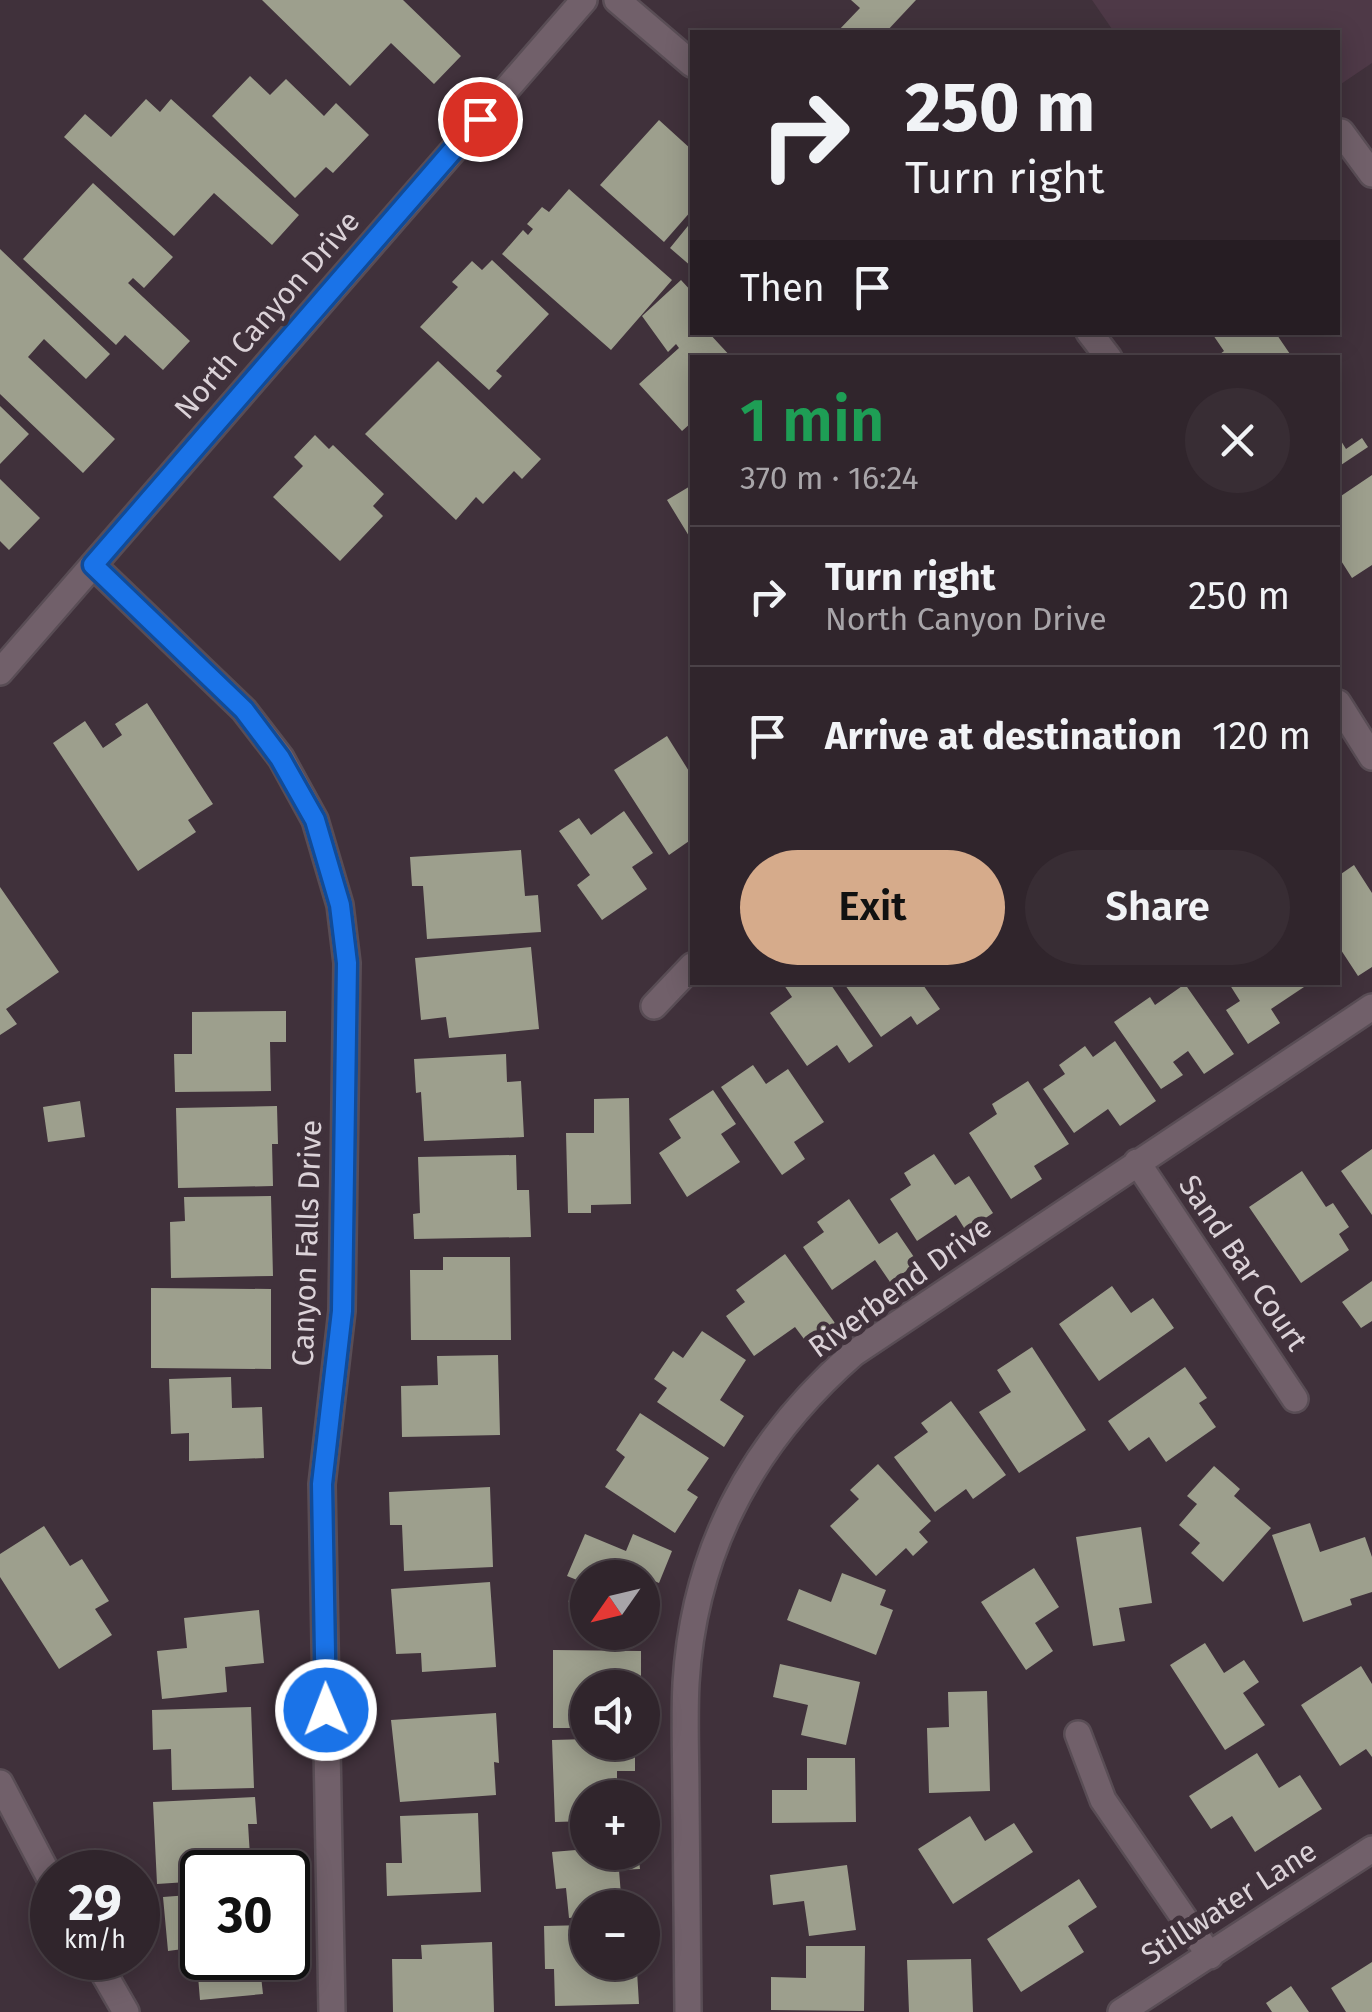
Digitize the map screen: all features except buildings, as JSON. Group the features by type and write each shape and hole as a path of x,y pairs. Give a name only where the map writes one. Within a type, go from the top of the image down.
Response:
{"street":[{"name":"North Canyon Drive","path":"0,672 584,0"},
{"path":"617,0 690,62"},
{"path":"1342,132 1372,174"},
{"path":"1090,335 1107,355"},
{"name":"Canyon Falls Drive","path":"93,565 244,710 280,758 315,820 340,905 347,963 342,1311 322,1484 332,2012"},
{"path":"1340,706 1372,757"},
{"path":"654,1006 690,968"},
{"name":"Riverbend Drive","path":"688,2012 686,1684 699,1595 716,1540 760,1457 787,1419 854,1353 1372,1007"},
{"name":"Sand Bar Court","path":"1137,1162 1295,1399"},
{"path":"1078,1734 1103,1800 1210,1956"},
{"path":"0,1783 35,1850"},
{"name":"Stillwater Lane","path":"1121,2012 1372,1849"},
{"path":"108,1980 126,2012"}],"shaded area":[{"path":"1092,0 1372,0 1372,63 1340,85 1340,30 1113,30"}],"route":[{"path":"326,1710 322,1484 342,1311 347,963 340,905 315,820 280,758 244,710 93,565 480,119"}]}
